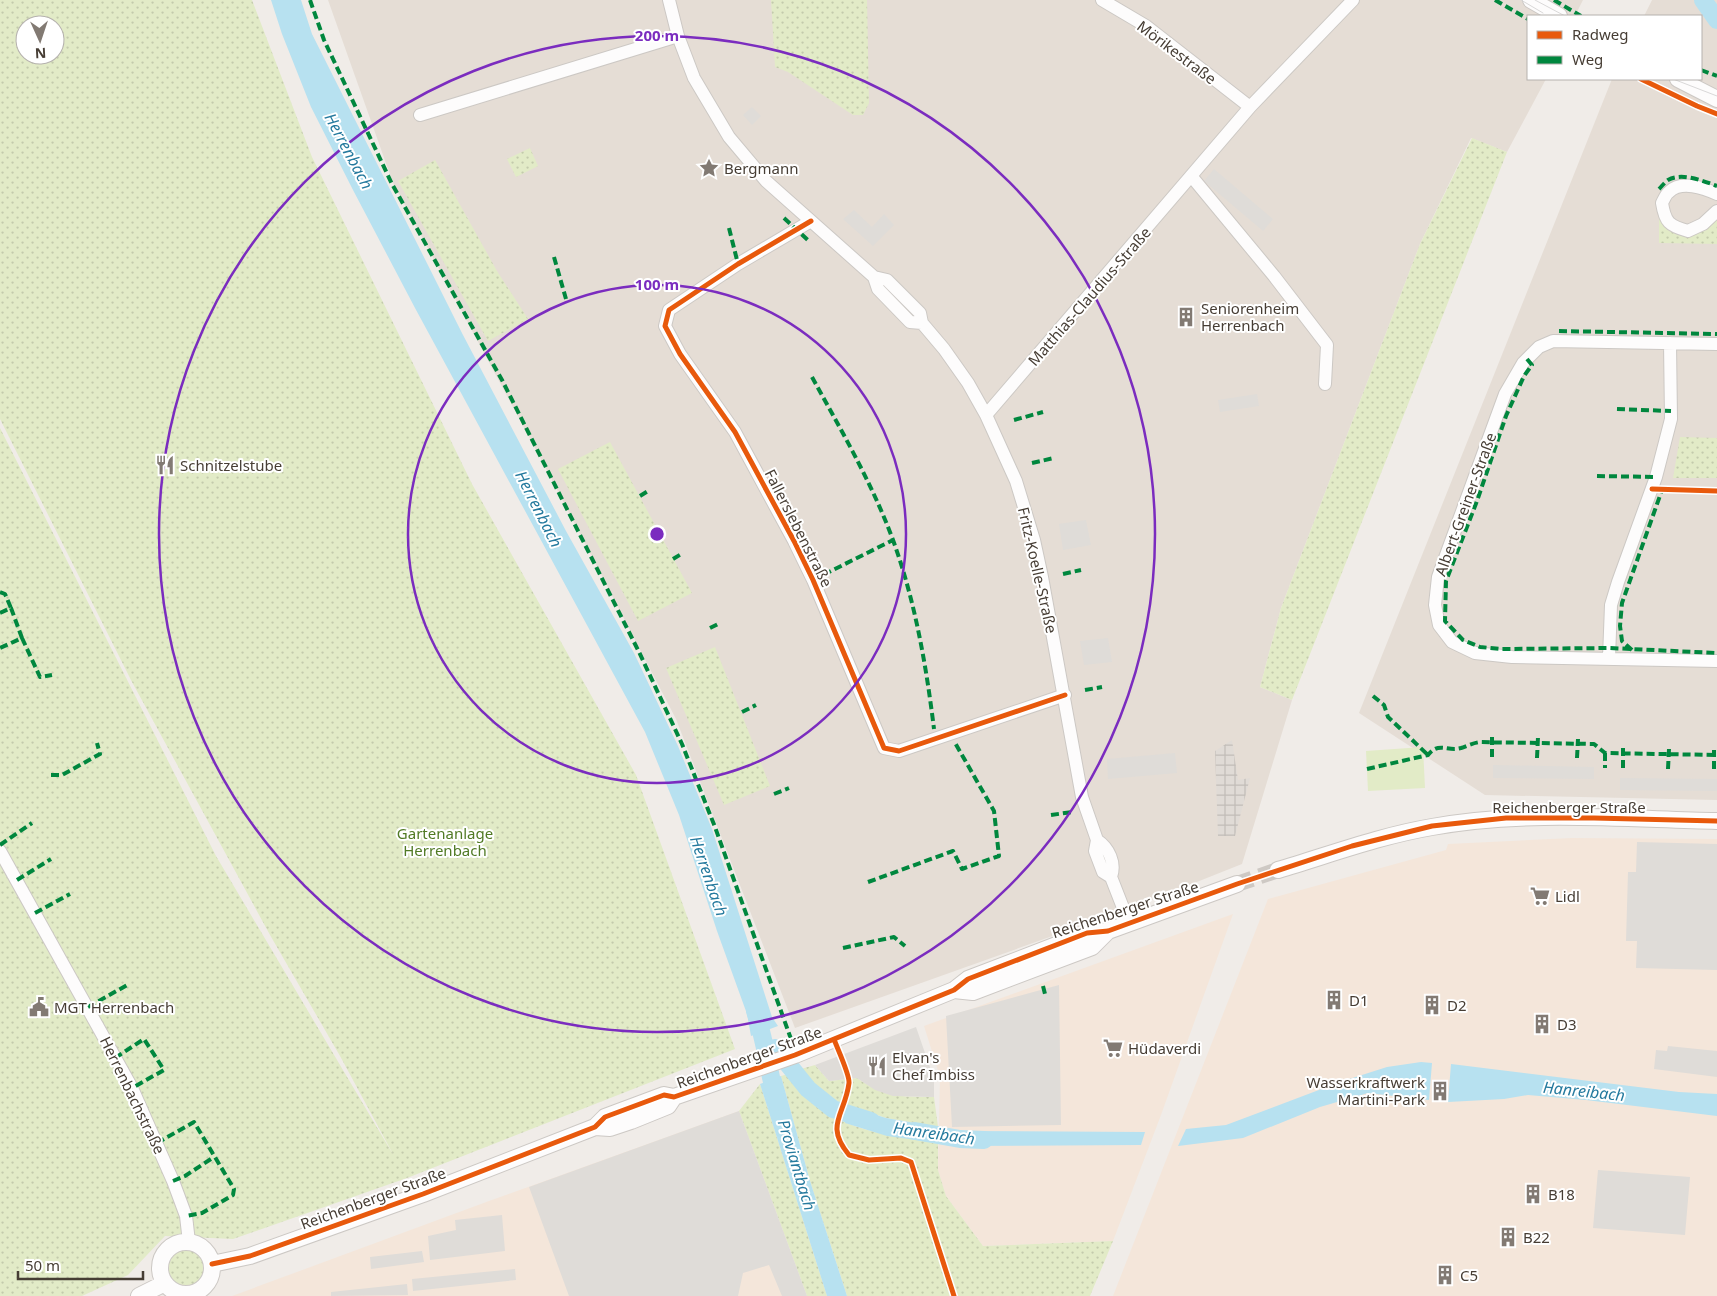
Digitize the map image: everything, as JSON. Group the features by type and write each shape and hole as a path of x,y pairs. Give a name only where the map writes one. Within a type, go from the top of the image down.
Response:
{"street":[{"name":"Fritz-Koelle-Straße","path":"669,0 678,36 694,78 729,138 766,181 874,277 878,289 910,322 922,323 944,349 968,383 986,415 1016,481 1034,540 1082,797 1097,840 1106,846 1114,868 1111,877 1129,923"},
{"name":"Mörikestraße","path":"1102,0 1146,26 1250,107"},
{"name":"Matthias-Claudius-Straße","path":"986,415 1192,177 1250,107 1353,0"},
{"path":"1531,0 1556,15"},
{"path":"420,115 678,36"},
{"path":"1680,80 1717,99"},
{"path":"1695,80 1717,85"},
{"path":"1192,177 1328,345 1324,384"},
{"path":"1717,194 1685,185 1669,192 1662,202 1665,218 1674,227 1688,231 1703,224 1717,211"},
{"name":"Fallerslebenstraße","path":"811,221 738,264 669,310 665,326 680,354 735,432 794,540 817,588 884,748 899,751 1064,695"},
{"name":"Albert-Greiner-Straße","path":"1717,344 1553,340 1539,347 1523,363 1505,394 1438,578 1435,605 1438,625 1452,642 1475,654 1717,661"},
{"path":"1609,658 1611,605 1654,483 1671,419 1670,343"},
{"name":"Reichenberger Straße","path":"1278,870 1352,846 1401,833 1468,822 1545,818 1717,821"},
{"name":"Herrenbachstraße","path":"0,851 132,1088 176,1187 186,1216 189,1242"},
{"name":"Reichenberger Straße","path":"212,1264 250,1256 423,1194 595,1127 605,1117 664,1095 674,1097 754,1070 954,990 973,992 1090,948 1108,931 1237,884"},
{"path":"180,1242 198,1244 209,1256 212,1264 210,1279 206,1285 191,1293 175,1292 164,1283 160,1271 160,1262 164,1253 171,1246 180,1242"},
{"path":"139,1296 164,1283"}],"shaded area":[{"path":"328,0 1583,0 1576,15 1527,15 1527,80 1545,80 1507,152 1471,138 1420,244 1281,608 1260,687 1292,700 1242,864 1134,907 795,1028 676,719 551,478 393,183"},
{"path":"1652,0 1717,0 1717,800 1485,795 1359,713 1612,80 1702,80 1702,15 1644,15"},
{"path":"752,107 761,116 752,125 743,115"},
{"path":"1214,169 1273,219 1263,231 1204,181"},
{"path":"854,210 872,227 884,214 894,225 873,246 843,219"},
{"path":"1257,394 1259,406 1220,412 1218,400"},
{"path":"1086,520 1091,545 1063,550 1059,524"},
{"path":"1108,638 1112,662 1084,665 1080,641"},
{"path":"1232,740 1238,780 1250,778 1235,836 1218,836 1215,751"},
{"path":"1175,753 1177,773 1108,779 1107,759"},
{"path":"1493,765 1594,767 1594,779 1493,778"},
{"path":"1620,778 1717,779 1717,791 1620,790"},
{"path":"1572,838 1717,839 1717,1296 1113,1296 1268,899 1446,850 1448,844"},
{"path":"1637,842 1717,844 1717,970 1636,968 1637,941 1626,941 1628,872 1636,872"},
{"path":"1233,914 1161,1115 1113,1241 983,1246 946,1196 938,1170 940,1077 924,1026"},
{"path":"1059,985 1061,1125 952,1127 946,1016"},
{"path":"916,1027 934,1079 934,1097 893,1096 875,1090 857,1078 829,1081 815,1065"},
{"path":"1668,1046 1717,1051 1717,1077 1654,1069 1656,1050 1667,1051"},
{"path":"739,1111 807,1296 232,1296 489,1201"},
{"path":"739,1111 807,1296 782,1296 769,1265 743,1273 738,1296 569,1296 529,1187"},
{"path":"1598,1170 1690,1177 1685,1235 1593,1228"},
{"path":"502,1215 505,1251 430,1260 428,1236 456,1230 455,1220"},
{"path":"422,1251 424,1262 371,1269 370,1257"},
{"path":"515,1269 516,1280 413,1291 412,1279"},
{"path":"407,1284 408,1295 331,1296 331,1292"}],"green space":[{"name":"Gartenanlage Herrenbach","path":"0,0 252,0 312,157 472,484 636,775 735,1049 407,1178 233,1239 165,1236 128,1275 82,1296 0,1296 0,428 216,856 394,1156 340,1056 270,935 132,682 0,419"},
{"path":"771,0 867,0 869,103 863,115 853,115 788,72 775,67"},
{"path":"1472,138 1507,152 1292,700 1260,687 1281,608 1420,244"},
{"path":"530,148 538,166 516,177 507,159"},
{"path":"435,160 497,271 528,319 488,341 398,181"},
{"path":"1659,217 1674,233 1717,220 1717,244 1659,243"},
{"path":"1680,437 1717,438 1717,478 1673,478"},
{"path":"610,442 692,593 638,621 558,469"},
{"path":"715,647 770,786 724,805 666,668"},
{"path":"1423,747 1425,788 1368,791 1366,751"},
{"path":"815,1065 829,1081 857,1078 885,1093 911,1097 934,1097 938,1127 886,1118 836,1101 818,1088 801,1069"},
{"path":"788,1074 801,1093 815,1105 847,1123 883,1134 938,1143 938,1170 946,1196 983,1246 1113,1241 1090,1296 847,1296 810,1181 781,1076"},
{"path":"760,1084 827,1296 807,1296 739,1111"},
{"path":"186,1250 193,1251 199,1255 203,1261 203,1275 199,1281 193,1285 186,1286 179,1285 173,1281 169,1275 168,1268 169,1261 173,1255 179,1251"}],"water":[{"name":"Herrenbach","path":"271,0 301,0 312,34 463,335 566,531 634,653 678,746 712,829 772,1017 778,1026 751,1036 747,1014 717,931 679,815 645,732 353,190 311,107 282,34"},
{"path":"1421,1062 1432,1063 1429,1100 1368,1093 1320,1107 1243,1138 1178,1146 1186,1129 1226,1125 1340,1082 1387,1067"},
{"path":"1451,1064 1679,1092 1717,1094 1717,1116 1528,1095 1504,1099 1448,1102"},
{"path":"801,1069 818,1088 836,1101 831,1116 802,1093 788,1074"},
{"path":"781,1076 810,1181 847,1296 827,1296 760,1084"},
{"path":"851,1107 886,1118 938,1127 938,1143 887,1136 845,1123"},
{"path":"960,1131 1145,1132 1141,1145 960,1146"}],"waterway":[{"path":"1703,0 1717,20"},
{"name":"Proviantbach","path":"755,1011 777,1102"},
{"name":"Hanreibach","path":"775,1048 808,1089 833,1109 871,1121"},
{"name":"Hanreibach","path":"915,1131 960,1139 984,1140"}],"tunnel":[{"path":"1237,884 1278,870"}],"tram line":[{"path":"1521,0 1543,13"},
{"path":"1535,0 1563,15"},
{"path":"1676,80 1717,96"}],"marked path":[{"path":"310,0 324,40 392,184 502,380 639,652 682,744 715,827 791,1039"},
{"path":"1495,0 1527,18"},
{"path":"1554,0 1579,15"},
{"path":"1702,70 1717,76"},
{"path":"1659,189 1668,180 1680,177 1692,178 1717,186"},
{"path":"784,218 810,242"},
{"path":"729,228 738,264"},
{"path":"554,257 566,299"},
{"path":"1559,331 1717,334"},
{"path":"1527,359 1532,365 1524,376 1506,416 1477,501 1446,581 1445,621 1463,640 1480,647 1501,649 1609,648 1717,653"},
{"path":"812,377 866,477 885,519 901,563 919,633 934,729"},
{"path":"1617,409 1671,411"},
{"path":"1014,420 1043,412"},
{"path":"1032,463 1054,458"},
{"path":"1597,476 1656,477"},
{"path":"1632,650 1622,641 1620,626 1622,603 1662,490"},
{"path":"640,496 648,491"},
{"path":"813,580 893,540"},
{"path":"673,559 683,553"},
{"path":"1063,574 1081,570"},
{"path":"0,592 5,594 11,608"},
{"path":"0,613 11,608 22,638 0,648"},
{"path":"710,628 718,624"},
{"path":"22,638 40,677 52,675"},
{"path":"1085,690 1102,687"},
{"path":"1373,696 1384,705 1388,717 1428,755"},
{"path":"742,712 756,705"},
{"path":"1492,736 1492,757"},
{"path":"1537,758 1538,737"},
{"path":"1577,758 1578,739"},
{"path":"868,882 953,851 962,869 999,856 994,811 954,741"},
{"path":"1367,769 1428,755 1440,748 1456,749 1480,742 1594,744 1605,753 1717,755"},
{"path":"51,775 62,775 100,754 97,743"},
{"path":"1623,748 1623,768"},
{"path":"1668,769 1669,749"},
{"path":"1714,750 1714,769"},
{"path":"1605,753 1605,768"},
{"path":"774,794 789,788"},
{"path":"1051,815 1072,812"},
{"path":"0,845 32,823"},
{"path":"17,880 51,859"},
{"path":"35,913 70,894"},
{"path":"843,948 894,937 905,946"},
{"path":"88,1007 129,984"},
{"path":"1043,986 1045,994"},
{"path":"115,1058 144,1039 164,1070 132,1088"},
{"path":"157,1143 194,1122 234,1189 233,1195 202,1213 186,1216"},
{"path":"173,1181 185,1176 214,1157"}],"cycle path":[{"path":"1643,80 1717,114"},
{"path":"811,221 738,264 669,310 665,326 680,354 735,432 794,541 813,580 884,748 899,751 1065,695"},
{"path":"1652,489 1717,491"},
{"path":"212,1264 250,1256 423,1194 595,1127 605,1117 664,1095 674,1097 795,1055 954,990 968,979 1087,933 1108,931 1237,884 1352,846 1432,826 1506,818 1717,821"},
{"path":"834,1039 849,1079 847,1094 837,1127 842,1145 849,1155 869,1160 901,1158 911,1162 954,1296"}],"place":[{"name":"Bergmann","path":"709,168"},
{"name":"Seniorenheim Herrenbach","path":"1186,317"},
{"name":"Schnitzelstube","path":"165,465"},
{"name":"Lidl","path":"1540,896"},
{"name":"D1","path":"1334,1000"},
{"name":"D2","path":"1432,1005"},
{"name":"MGT Herrenbach","path":"39,1007"},
{"name":"D3","path":"1542,1024"},
{"name":"Hüdaverdi","path":"1113,1048"},
{"name":"Elvan's Chef Imbiss","path":"877,1066"},
{"name":"Wasserkraftwerk Martini-Park","path":"1440,1091"},
{"name":"B18","path":"1533,1194"},
{"name":"B22","path":"1508,1237"},
{"name":"C5","path":"1445,1275"}]}
